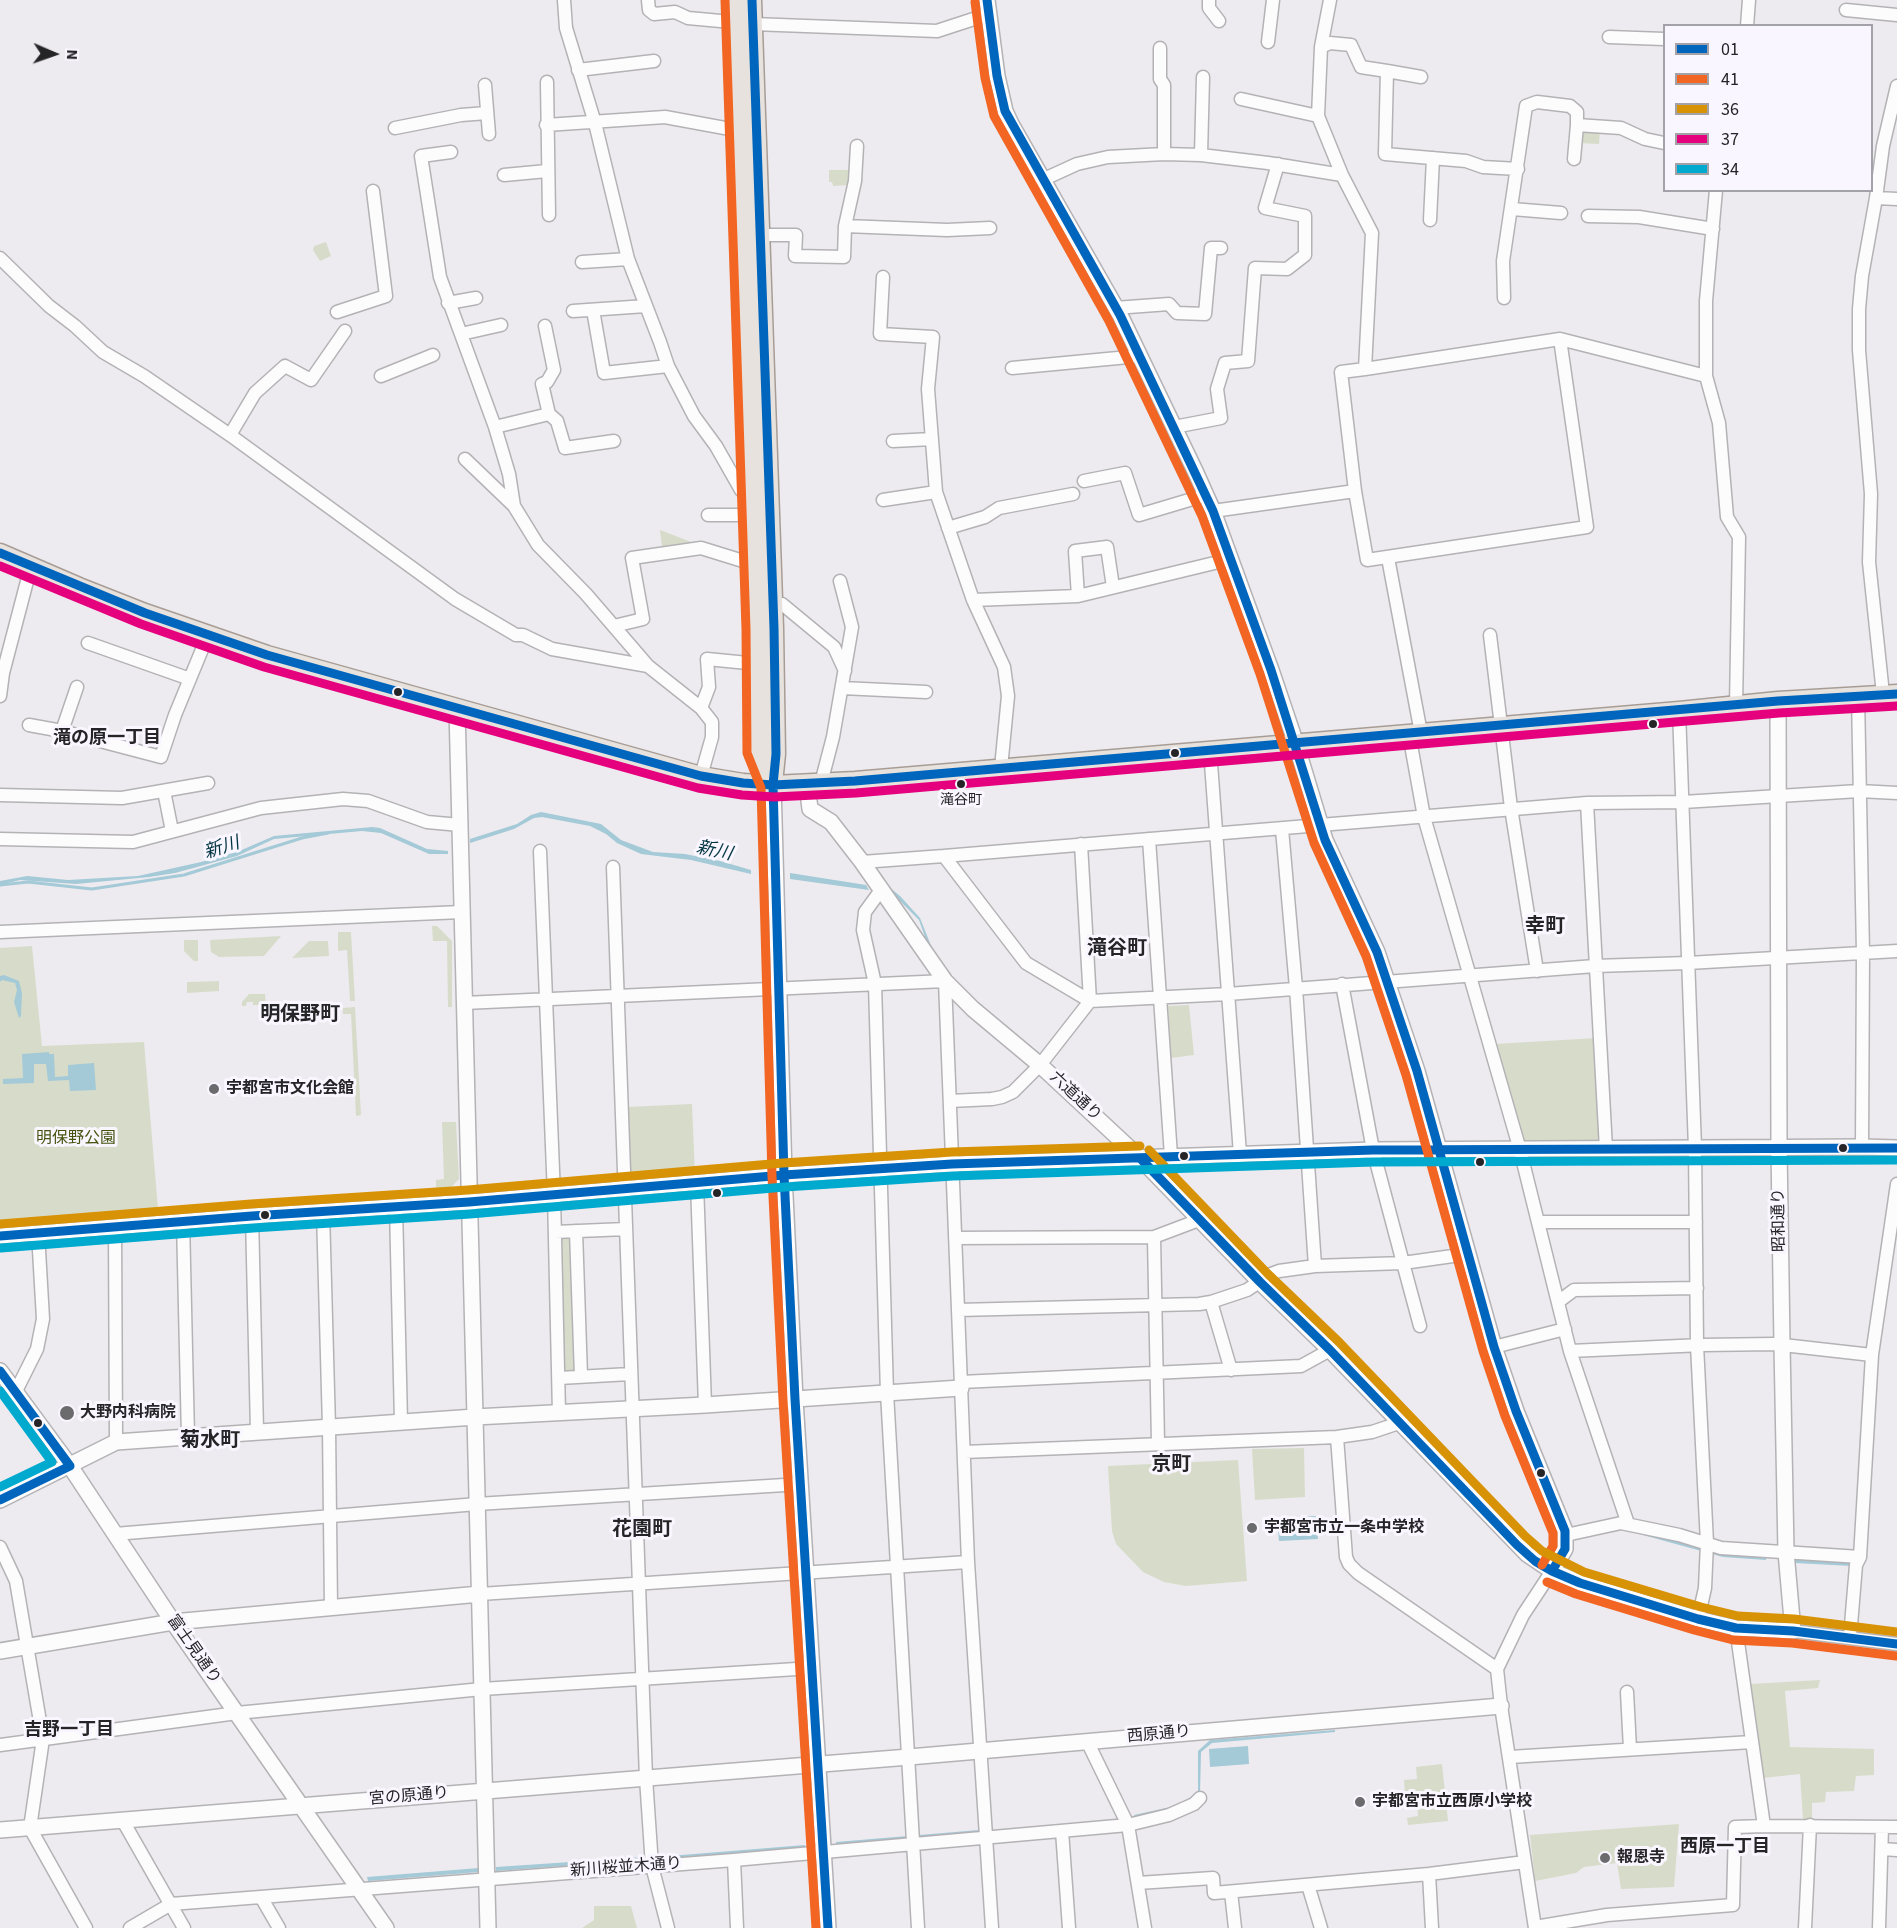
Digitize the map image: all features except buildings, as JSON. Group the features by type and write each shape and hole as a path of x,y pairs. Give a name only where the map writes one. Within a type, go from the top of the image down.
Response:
{"main road":[{"path":"737,0 745,23 753,235 774,628 776,754 773,784"},
{"path":"752,0 745,23 741,131 753,235 753,490 759,753 773,784"},
{"path":"0,552 134,608 304,666 729,782 814,783 1890,694"}],"street":[{"path":"564,0 566,28 595,123 628,259 668,366 694,416 716,446 741,490 753,490"},
{"path":"648,0 649,10 654,14 675,12 688,18 745,23 937,31 988,7 997,76 1005,111 1016,135 1115,308 1213,511 1296,744 1330,854 1367,927 1388,981 1440,1150 1494,1347 1516,1411 1566,1535 1564,1554 1523,1615 1497,1668 1535,1928 1607,1915 1733,1905 1735,1827 1810,1825 1897,1827"},
{"path":"1209,0 1209,8 1219,21"},
{"path":"1268,42 1273,0"},
{"path":"1330,0 1321,47 1318,116 1342,175 1372,233 1365,369"},
{"path":"1747,24 1749,0"},
{"path":"1846,10 1897,15"},
{"path":"1609,37 1663,39"},
{"path":"1321,47 1330,43 1351,45 1361,67 1421,77"},
{"path":"1160,48 1160,79 1164,85 1164,154"},
{"path":"578,70 654,61"},
{"path":"1387,72 1385,154 1466,161 1483,167 1518,169"},
{"path":"1201,155 1203,77"},
{"path":"547,82 549,215"},
{"path":"485,85 489,134"},
{"path":"1890,694 1869,562 1871,494 1859,350 1859,309 1862,276 1883,146 1897,86"},
{"path":"1241,99 1318,116"},
{"path":"1504,298 1503,261 1526,106 1537,102 1570,106 1577,112 1574,159"},
{"path":"395,128 461,115 488,113"},
{"path":"546,125 665,117 741,131"},
{"path":"1577,125 1621,128 1663,142"},
{"path":"753,235 796,235 795,255 844,256 845,226 855,181 857,146"},
{"path":"450,152 421,156 440,277 495,427 509,474 514,506"},
{"path":"1042,180 1077,165 1108,157 1164,154 1201,155 1342,175"},
{"path":"1430,220 1433,158"},
{"path":"1174,427 1221,418 1217,389 1225,363 1248,361 1255,268 1287,269 1305,255 1305,216 1265,208 1278,165"},
{"path":"504,175 548,171"},
{"path":"337,312 386,296 373,191"},
{"path":"1716,192 1706,301 1706,376 1719,423 1727,517 1739,537 1736,706"},
{"path":"1876,198 1897,199"},
{"path":"1512,209 1562,213"},
{"path":"1588,216 1639,217 1713,229"},
{"path":"845,226 946,230 990,228"},
{"path":"1115,308 1169,304 1177,313 1205,314 1211,248 1221,248"},
{"path":"0,258 49,306 103,352 144,376 230,435 454,599 516,635 523,635 558,652 648,666"},
{"path":"582,262 628,259"},
{"path":"883,277 880,334 933,337 928,389 936,492 973,600 1004,667 1008,696 1001,768"},
{"path":"448,303 476,298"},
{"path":"573,312 646,306"},
{"path":"593,310 604,373 668,366"},
{"path":"461,334 501,325"},
{"path":"545,326 554,370 547,382 542,384 549,414 557,421 565,448 614,441"},
{"path":"230,435 255,393 285,366 311,380 345,331"},
{"path":"1560,339 1587,527 1367,560 1355,491 1341,372 1560,339 1706,376"},
{"path":"381,376 433,355"},
{"path":"1012,368 1139,356"},
{"path":"495,427 549,414"},
{"path":"893,441 932,439"},
{"path":"465,459 514,506 538,545 586,594 648,666 701,708 712,723 713,731 701,776"},
{"path":"1084,481 1125,473 1139,515 1206,495"},
{"path":"1213,511 1355,491"},
{"path":"883,500 936,492"},
{"path":"948,528 985,517 999,508 1073,494"},
{"path":"708,515 754,515"},
{"path":"1077,596 1075,551 1107,547 1113,587"},
{"path":"614,626 643,619 632,558 701,548 756,565"},
{"path":"1388,558 1415,733 1424,817 1520,1150 1570,1351 1628,1524"},
{"path":"973,600 1077,596 1231,559"},
{"path":"0,696 3,673 31,566"},
{"path":"814,783 833,737 852,627 840,581"},
{"path":"782,604 834,647 845,671"},
{"path":"29,725 62,731 161,757 175,715 208,635"},
{"path":"1490,636 1512,808 1537,970"},
{"path":"88,643 190,679"},
{"path":"701,708 710,687 707,659 758,664"},
{"path":"62,731 77,687"},
{"path":"842,688 926,692"},
{"path":"1858,696 1863,953 1862,1146"},
{"name":"昭和通り","path":"1774,702 1775,1148 1782,1551 1788,1631"},
{"path":"457,709 488,1928"},
{"path":"1680,711 1695,1148 1697,1345 1707,1543 1705,1588 1698,1619"},
{"path":"1210,750 1240,1154"},
{"path":"0,795 122,798 208,783"},
{"name":"六道通り","path":"814,783 810,809 831,822 862,862 945,981 973,1009 1040,1065 1140,1158 1260,1282 1330,1350 1517,1545 1552,1571 1580,1583 1698,1619 1736,1628 1788,1631"},
{"path":"773,784 784,1175 795,1399 828,1928"},
{"path":"164,791 172,831"},
{"path":"862,862 1587,803 1683,801 1859,791 1897,793"},
{"path":"0,839 133,842 261,808 343,799 368,801 427,822 460,825"},
{"path":"1587,803 1606,1149"},
{"path":"1282,829 1296,988 1315,1266"},
{"path":"1149,839 1171,1156"},
{"path":"950,1101 1002,1097 1013,1092 1040,1065 1090,1001 1081,844"},
{"path":"540,850 560,1413"},
{"path":"944,856 1026,963 1090,1001 1228,994 1595,966 1897,951"},
{"path":"613,867 646,1778 652,1866 668,1928"},
{"path":"879,887 865,912 863,930 875,984 887,1393 918,1928"},
{"path":"0,932 462,912"},
{"path":"464,1003 945,981 968,1562 992,1928"},
{"path":"1342,984 1373,1150 1420,1326"},
{"path":"0,1236 952,1164 1373,1150 1862,1146 1897,1149"},
{"path":"696,1184 705,1405"},
{"path":"1850,1637 1857,1565 1860,1557 1872,1355 1896,1207 1897,1184"},
{"path":"396,1207 402,1422"},
{"path":"323,1212 331,1516 331,1608"},
{"path":"252,1216 257,1431"},
{"path":"955,1238 1154,1237 1200,1220"},
{"path":"183,1221 188,1437"},
{"path":"1538,1222 1696,1222"},
{"path":"115,1227 116,1442"},
{"path":"555,1232 626,1229"},
{"path":"576,1231 580,1376"},
{"path":"15,1393 38,1348 43,1319 38,1233"},
{"path":"1154,1237 1158,1443"},
{"path":"958,1310 1156,1306 1211,1302 1246,1290 1279,1271 1315,1266 1403,1263 1467,1254"},
{"path":"1558,1302 1574,1290 1696,1288"},
{"path":"1211,1302 1231,1370"},
{"path":"1494,1347 1565,1329"},
{"path":"1570,1351 1697,1345 1778,1345 1872,1355"},
{"path":"0,1500 116,1442 475,1417 887,1393 961,1385 1301,1366 1330,1350"},
{"name":"富士見通り","path":"0,1371 69,1466 173,1622 386,1928"},
{"path":"559,1378 630,1374"},
{"path":"964,1452 1336,1437 1372,1432 1398,1423"},
{"path":"1336,1437 1346,1557 1349,1564 1358,1573 1497,1668"},
{"path":"115,1534 477,1504 801,1484"},
{"path":"1566,1535 1621,1523 1721,1548 1860,1557"},
{"path":"0,1547 16,1581 43,1740 30,1828 86,1928"},
{"path":"0,1652 173,1622 480,1594 968,1562"},
{"path":"1736,1628 1764,1826"},
{"path":"1788,1631 1897,1644"},
{"path":"0,1745 237,1713 482,1689 812,1668"},
{"path":"1627,1692 1630,1749"},
{"name":"西原通り","path":"818,1764 1501,1706"},
{"path":"1087,1742 1128,1825 1145,1928"},
{"path":"1510,1757 1752,1742"},
{"name":"宮の原通り","path":"0,1830 818,1764"},
{"name":"新川桜並木通り","path":"129,1928 171,1904 734,1860 1128,1825 1169,1815 1194,1804 1200,1798"},
{"path":"123,1821 184,1928"},
{"path":"1805,1928 1810,1825"},
{"path":"1879,1928 1882,1827"},
{"path":"1062,1831 1069,1928"},
{"path":"1882,1849 1897,1850"},
{"path":"734,1860 736,1928"},
{"path":"1138,1883 1213,1878 1214,1893 1429,1874 1525,1862"},
{"path":"1429,1874 1432,1928"},
{"path":"1308,1885 1321,1928"},
{"path":"1231,1892 1235,1928"},
{"path":"261,1897 279,1928"}],"green space":[{"path":"1585,129 1600,130 1599,144 1579,143 1580,134"},
{"path":"829,170 849,170 849,185 833,186 832,182 829,182"},
{"path":"326,242 331,256 320,261 313,250 314,246"},
{"path":"660,530 694,543 662,547"},
{"path":"432,926 437,926 452,941 452,1007 448,1007 447,941 433,941"},
{"path":"338,932 351,932 355,1001 350,1001 347,950 338,951"},
{"path":"281,936 264,956 219,957 211,952 210,940"},
{"path":"184,940 198,940 198,961 194,961 184,951"},
{"path":"309,941 328,941 329,956 292,958"},
{"name":"明保野公園","path":"32,946 42,1046 144,1042 158,1209 0,1221 0,948"},
{"path":"219,981 219,991 187,993 187,982"},
{"path":"249,994 265,994 266,1005 253,1005 253,1002 247,1002 246,1006 242,1006 242,1002"},
{"path":"1189,1005 1194,1055 1171,1058 1168,1006"},
{"path":"355,1007 361,1115 356,1116 351,1014 343,1014 343,1008"},
{"path":"1597,1038 1600,1139 1598,1142 1523,1143 1494,1044"},
{"path":"692,1104 695,1175 630,1179 627,1107"},
{"path":"442,1122 456,1122 459,1179 444,1195 234,1210 233,1205 432,1192 436,1187 436,1180 444,1179"},
{"path":"573,1234 577,1373 563,1374 559,1235"},
{"path":"1304,1448 1305,1497 1255,1500 1252,1449"},
{"path":"1238,1460 1247,1581 1186,1586 1164,1582 1143,1572 1116,1544 1112,1531 1108,1466"},
{"path":"1820,1680 1818,1688 1785,1691 1790,1747 1874,1749 1874,1775 1856,1776 1854,1791 1826,1792 1825,1802 1812,1803 1812,1820 1803,1820 1800,1774 1763,1778 1750,1684"},
{"path":"1442,1764 1448,1821 1408,1825 1407,1818 1418,1816 1417,1806 1406,1806 1404,1780 1417,1779 1416,1767"},
{"path":"1679,1824 1674,1887 1621,1889 1617,1863 1584,1867 1576,1873 1535,1881 1530,1835"},
{"path":"594,1906 631,1906 637,1928 582,1928 594,1920"}],"water":[{"path":"541,812 601,824 621,840 653,852 685,854 720,861 751,870 751,874 691,860 641,854 617,843 590,826 542,817 470,843 470,839 517,824"},
{"path":"380,828 427,849 448,851 448,854 429,854 381,833 362,831 274,839 237,856 175,873 149,877 76,884 20,880 0,885 0,881 27,876 68,880 138,876 237,852 274,836"},
{"path":"790,873 866,885 869,890 790,879"},
{"path":"888,886 920,918 938,963 965,994 1042,1055 1040,1057 964,998 935,965 919,920 900,901 897,903"},
{"path":"4,975 19,981 22,993 19,1018 14,1002 17,990 15,983 2,980 0,982 0,976"},
{"path":"49,1052 49,1054 54,1054 55,1077 68,1076 68,1065 94,1063 96,1090 70,1091 69,1080 48,1081 46,1064 34,1064 34,1083 3,1084 3,1079 23,1078 22,1054"},
{"path":"1316,1516 1318,1539 1279,1541 1277,1518"},
{"path":"1632,1528 1722,1553 1766,1558 1766,1560 1723,1557 1632,1532"},
{"path":"1795,1559 1852,1563 1852,1566 1795,1563"},
{"path":"1335,1730 1335,1732 1212,1743 1201,1752 1200,1794 1176,1808 1136,1818 1134,1815 1175,1806 1198,1793 1198,1751 1210,1740"},
{"path":"1248,1746 1249,1764 1210,1767 1209,1749"},
{"path":"979,1830 979,1832 836,1844 836,1842"},
{"path":"805,1845 805,1847 656,1860 657,1857"},
{"path":"645,1857 645,1860 496,1871 496,1867"},
{"path":"479,1868 479,1872 368,1881 367,1877"}],"waterway":[{"name":"新川","path":"0,885 28,882 92,889 184,875 302,838 328,833"}],"transit line":[{"name":"41","path":"725,0 746,629 747,753 761,788 772,1176 783,1400 816,1928"},
{"name":"01","path":"752,0 774,628 776,754 773,785 784,1175 795,1399 828,1928"},
{"name":"01","path":"987,0 997,76 1005,111 1120,315 1213,511 1271,670 1325,840 1377,952 1417,1071 1494,1347 1516,1411 1565,1531 1565,1549 1552,1571"},
{"name":"41","path":"975,2 985,78 994,116 1109,321 1202,516 1260,674 1314,843 1366,956 1406,1075 1483,1351 1505,1416 1553,1533 1553,1546 1542,1565"},
{"name":"01","path":"0,553 145,613 267,655 701,776 743,783 773,785 855,781 1778,701 1897,694"},
{"name":"37","path":"0,566 141,624 264,667 698,788 742,795 774,797 856,793 1779,713 1897,706"},
{"name":"36","path":"0,1224 468,1190 783,1163 952,1152 1140,1146"},
{"name":"01","path":"0,1236 952,1164 1373,1150 1897,1148"},
{"name":"36","path":"1149,1150 1268,1274 1339,1342 1542,1551 1584,1572 1738,1616 1794,1619 1897,1632"},
{"name":"01","path":"1140,1158 1535,1561 1580,1583 1698,1619 1736,1628 1793,1631 1897,1644"},
{"name":"34","path":"1,1248 953,1176 1373,1162 1897,1160"},
{"name":"01","path":"0,1371 70,1466 0,1500"},
{"name":"34","path":"0,1391 52,1462 0,1487"},
{"name":"41","path":"1547,1582 1576,1594 1733,1640 1792,1643 1896,1656"}],"place":[{"name":"滝谷町","path":"961,784"},
{"name":"宇都宮市文化会館","path":"214,1089"},
{"name":"大野内科病院","path":"67,1413"},
{"name":"宇都宮市立一条中学校","path":"1252,1528"},
{"name":"宇都宮市立西原小学校","path":"1360,1802"},
{"name":"報恩寺","path":"1605,1858"}],"district":[{"name":"滝の原一丁目","path":"107,739"},
{"name":"幸町","path":"1545,928"},
{"name":"滝谷町","path":"1117,950"},
{"name":"明保野町","path":"300,1016"},
{"name":"菊水町","path":"210,1442"},
{"name":"京町","path":"1171,1466"},
{"name":"花園町","path":"642,1531"},
{"name":"吉野一丁目","path":"69,1731"},
{"name":"西原一丁目","path":"1725,1848"}]}
